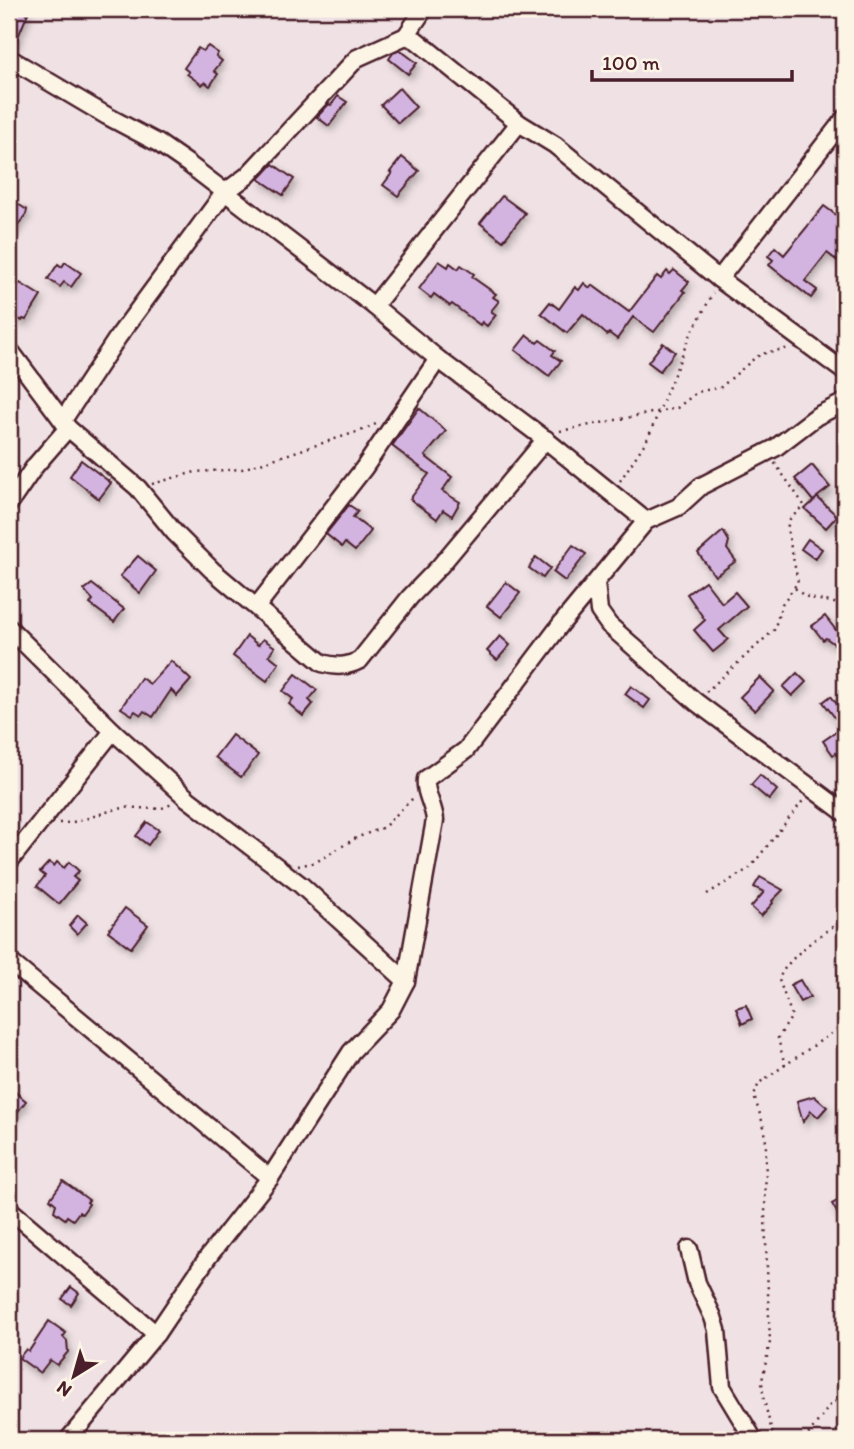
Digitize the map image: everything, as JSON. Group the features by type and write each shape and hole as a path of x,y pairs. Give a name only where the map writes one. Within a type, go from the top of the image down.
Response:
{"street":[{"path":"9,504 65,424 118,337 224,193 247,176 357,58 406,36 424,9"},
{"path":"406,36 416,40 519,123 555,145 716,276 845,373"},
{"path":"9,58 107,116 158,142 543,437 646,521"},
{"path":"716,276 845,118"},
{"path":"374,306 519,123"},
{"path":"9,349 65,424 138,488 187,546 322,663 334,667 360,660 410,597 440,566 543,437"},
{"path":"257,606 364,468 438,359"},
{"path":"68,1440 156,1334 208,1257 270,1178 351,1052 391,1010 406,981 435,820 434,806 425,785 429,775 466,750 561,624 646,521 678,507 701,486 767,452 817,416 845,402"},
{"path":"596,583 599,611 609,625 696,702 845,813"},
{"path":"9,628 113,731 188,799 301,885 406,981"},
{"path":"9,862 113,731"},
{"path":"12,971 270,1178"},
{"path":"9,1209 156,1334"},
{"path":"689,1249 698,1283 717,1330 722,1387 754,1440"}],"path":[{"path":"612,492 640,453 688,340 712,296 716,276"},
{"path":"543,437 682,406 697,392 721,387 762,354 785,351 802,340"},
{"path":"138,488 195,472 242,469 363,430 400,413"},
{"path":"696,702 774,630 782,604 798,582 787,525 804,505 767,452"},
{"path":"795,588 805,597 832,601 845,608"},
{"path":"295,867 316,862 356,838 384,827 425,785"},
{"path":"708,894 750,868 813,788"},
{"path":"39,822 68,823 120,808 164,808 188,799"},
{"path":"785,1066 778,1038 792,1016 779,976 784,967 845,920"},
{"path":"774,1440 762,1381 770,1342 765,1218 766,1143 765,1130 754,1096 759,1083 845,1024"},
{"path":"803,1440 831,1404 845,1396"}],"building":[{"path":"13,9 28,13 13,49 9,48 9,20"},
{"path":"208,46 218,53 216,56 222,61 214,71 218,74 210,86 205,82 202,85 187,74 189,72 184,68 198,48 203,51"},
{"path":"400,50 417,63 408,74 389,59 393,53"},
{"path":"399,88 416,107 398,123 381,105"},
{"path":"338,96 347,102 329,126 317,117"},
{"path":"402,157 419,171 398,196 383,185"},
{"path":"273,164 294,179 283,195 259,179"},
{"path":"502,196 525,213 503,241 480,223"},
{"path":"18,204 27,210 26,214 9,238 9,217"},
{"path":"824,206 839,217 845,209 845,254 839,262 827,253 805,281 817,290 811,298 769,265 773,260 768,256 775,247 784,255"},
{"path":"439,261 448,267 450,263 458,269 461,265 474,274 472,277 496,294 493,297 499,301 491,311 496,315 487,326 482,322 480,325 434,294 431,298 419,289"},
{"path":"65,262 81,273 71,287 64,282 60,287 48,279 58,264 62,267"},
{"path":"674,270 689,282 682,290 685,292 654,332 633,317 617,339 609,333 607,335 583,314 567,333 541,313 550,302 559,309 575,287 579,290 584,283 590,288 592,285 629,312 657,276 661,279 667,271 670,274"},
{"path":"20,283 41,296 26,320 22,321 11,315 14,309 9,306 9,298"},
{"path":"527,335 537,343 540,340 555,351 552,355 561,361 549,376 515,350"},
{"path":"663,343 675,352 660,371 648,362"},
{"path":"419,408 446,431 425,456 452,477 442,491 460,502 452,516 443,510 437,519 410,499 429,474 392,446"},
{"path":"81,460 111,483 99,499 70,476"},
{"path":"812,465 830,487 817,497 837,516 826,528 805,509 817,498 813,501 795,479"},
{"path":"349,505 358,511 353,517 371,531 355,551 345,543 342,547 326,534"},
{"path":"723,531 729,541 727,549 736,561 715,576 698,553"},
{"path":"808,539 822,549 815,559 801,549"},
{"path":"573,545 586,554 565,581 553,572"},
{"path":"138,556 156,571 140,593 120,576"},
{"path":"536,557 550,568 543,578 529,568"},
{"path":"705,581 722,603 735,592 747,606 719,630 728,640 713,652 694,630 705,620 687,594"},
{"path":"506,582 520,593 501,617 487,606"},
{"path":"92,584 124,609 114,622 90,604 93,600 84,590"},
{"path":"825,616 839,634 845,625 845,652 826,638 823,640 812,626"},
{"path":"247,636 258,645 263,639 275,647 269,655 279,663 267,681 233,656"},
{"path":"500,636 510,645 497,660 487,651"},
{"path":"171,661 191,680 177,696 171,690 153,717 144,711 141,715 135,711 132,715 121,708 141,678 150,684"},
{"path":"797,673 806,682 792,696 783,687"},
{"path":"296,674 317,690 309,700 313,704 303,716 289,704 293,699 283,691"},
{"path":"760,677 774,691 755,711 740,697"},
{"path":"631,686 650,700 644,708 625,694"},
{"path":"831,696 844,714 836,719 823,702"},
{"path":"839,730 845,739 845,747 833,755 823,741"},
{"path":"232,735 258,755 241,777 215,757"},
{"path":"760,775 777,790 769,800 751,785"},
{"path":"147,822 159,830 148,845 136,836"},
{"path":"49,862 54,866 57,862 64,868 69,862 79,871 73,877 78,881 59,904 37,886 45,876 40,872"},
{"path":"760,877 783,890 761,916 751,907 764,892 754,887"},
{"path":"125,908 148,925 131,948 108,931"},
{"path":"78,915 87,923 77,934 69,926"},
{"path":"800,980 810,997 800,1002 790,985"},
{"path":"746,1005 752,1019 742,1024 736,1008"},
{"path":"9,1087 26,1101 9,1123"},
{"path":"814,1096 827,1107 818,1117 811,1111 803,1122 797,1101"},
{"path":"63,1181 89,1200 82,1214 79,1212 73,1220 67,1216 65,1219 54,1211 56,1204 50,1199"},
{"path":"841,1199 845,1206 845,1226 832,1204"},
{"path":"71,1287 79,1293 71,1305 62,1299"},
{"path":"49,1321 66,1333 63,1337 67,1341 68,1352 57,1365 50,1360 40,1373 19,1358 26,1349 29,1351"}]}
